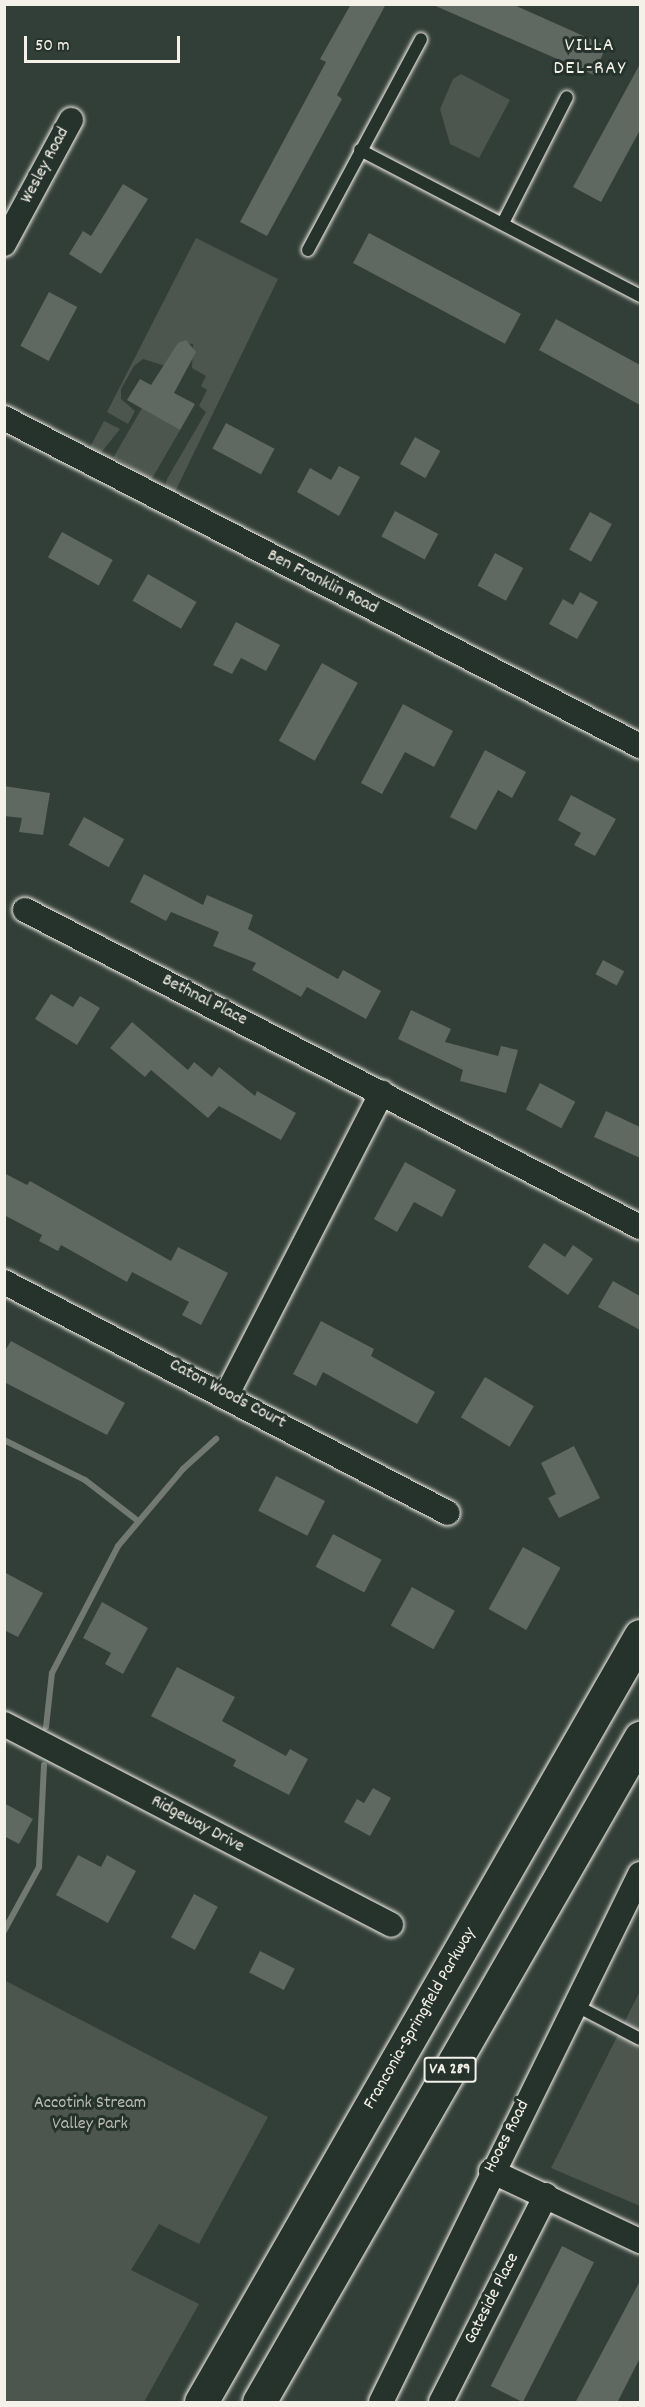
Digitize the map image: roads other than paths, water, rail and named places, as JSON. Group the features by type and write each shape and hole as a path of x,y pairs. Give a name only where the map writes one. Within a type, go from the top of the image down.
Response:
{"main road":[{"name":"Franconia-Springfield Parkway","path":"201,2403 640,1636"},
{"name":"VA 289","path":"259,2403 640,1738"}],"street":[{"name":"Wesley Road","path":"4,244 71,120"},
{"name":"Ben Franklin Road","path":"4,418 640,746"},
{"name":"Bethnal Place","path":"26,910 640,1227"},
{"path":"227,1394 382,1092"},
{"name":"Caton Woods Court","path":"4,1282 227,1394 447,1513"},
{"name":"Ridgeway Drive","path":"4,1724 392,1925"},
{"name":"Hooes Road","path":"381,2403 491,2171 640,1874"},
{"path":"491,2171 640,2241"},
{"name":"Gateside Place","path":"441,2403 546,2195"}],"lane":[{"path":"308,250 421,39"},
{"path":"503,223 567,97"},
{"path":"360,150 640,296"},
{"path":"575,2005 640,2039"}],"waterway":[{"path":"46,1727 52,1673 118,1546 183,1469 216,1439"},
{"path":"4,1440 85,1480 137,1520"},
{"path":"4,1931 39,1867 44,1765"}],"district":[{"name":"VILLA DEL-RAY","path":"590,58"}],"park label":[{"name":"Accotink Stream Valley Park","path":"90,2115"}]}
